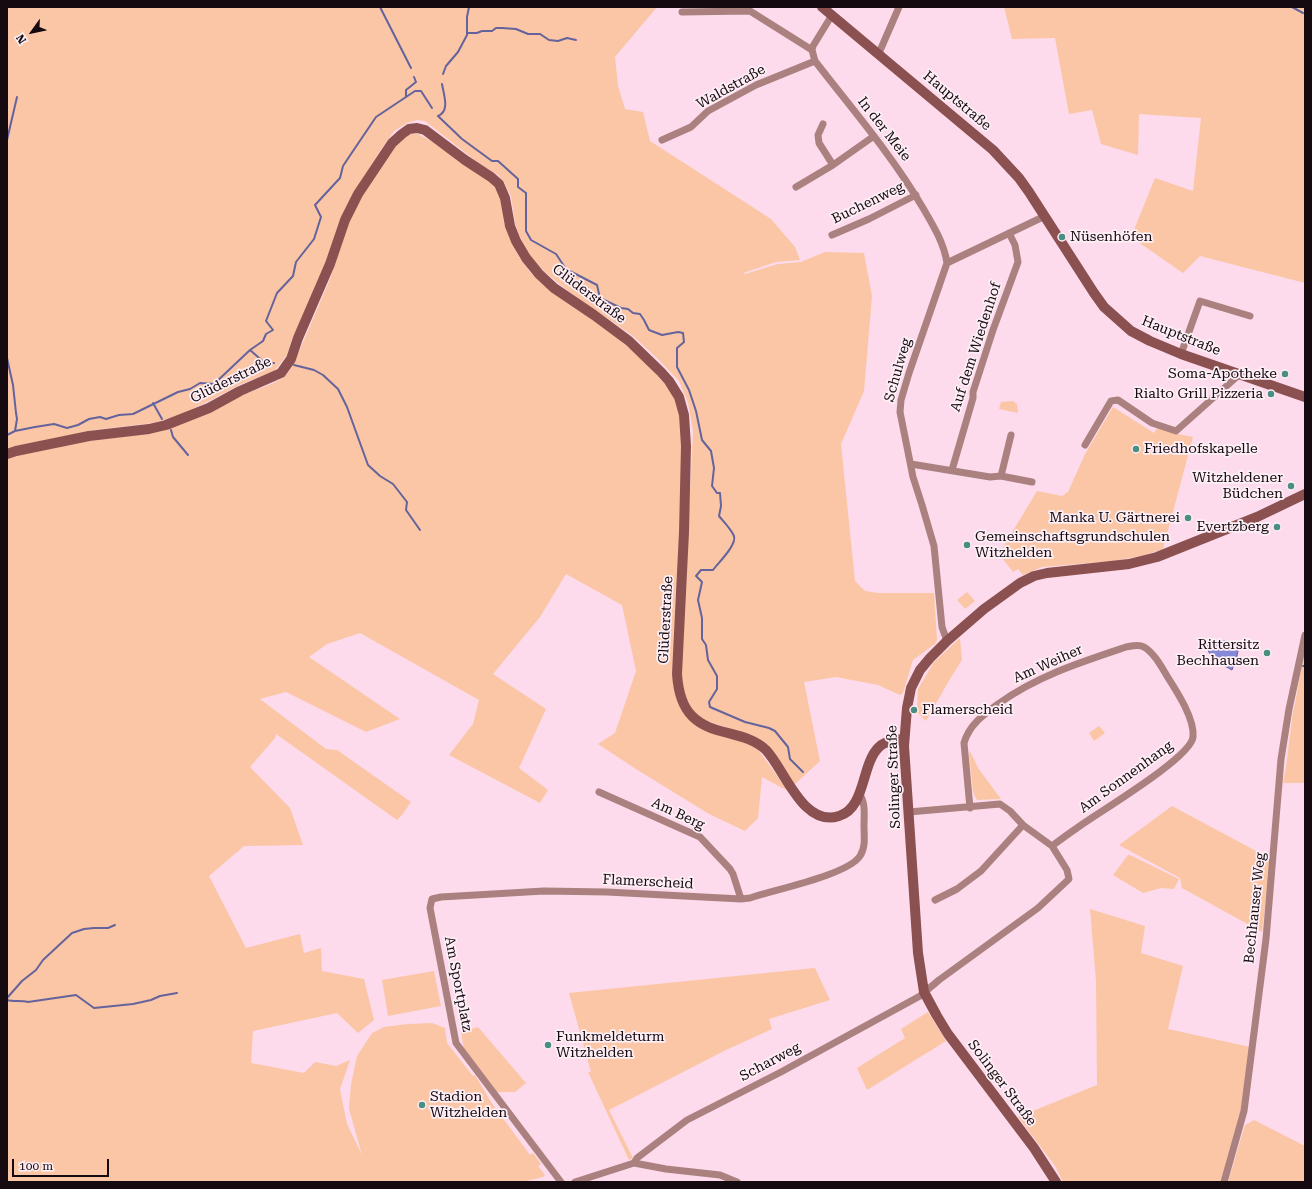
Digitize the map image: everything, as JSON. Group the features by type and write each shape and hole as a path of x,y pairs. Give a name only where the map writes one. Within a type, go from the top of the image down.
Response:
{"main road":[{"name":"Hauptstraße","path":"822,7 993,150 1019,178 1104,307 1131,331 1181,354 1305,397"},
{"name":"Glüderstraße","path":"7,454 90,436 149,429 166,425 213,406 240,391 281,373 291,359 298,338 330,264 345,220 358,194 392,143 410,129 417,128 425,130 499,184 505,198 510,226 516,241 526,258 539,274 554,288 614,330 639,350 669,380 679,397 684,415 686,446 684,532 677,674 680,694 686,708 693,717 702,724 746,738 761,746 771,756 798,798 814,812 827,817 838,817 844,815 852,808 859,794 875,751 885,743 904,739"},
{"name":"Solinger Straße","path":"1056,1182 1034,1148 948,1034 924,992 918,953 904,739 907,708 911,688 915,679 930,658 947,641 998,598 1020,583 1034,576 1061,571 1129,564 1157,557 1251,520 1305,494"}],"street":[{"path":"879,54 899,7"},
{"path":"682,12 750,11 812,50 832,15"},
{"name":"In der Meie","path":"812,50 815,61 896,165 916,195 936,230 946,255 947,263"},
{"name":"Waldstraße","path":"662,140 691,126 708,112 756,86 815,61"},
{"path":"822,124 818,135 819,143 833,165"},
{"path":"796,187 833,165 874,136"},
{"name":"Buchenweg","path":"832,235 869,219 916,195"},
{"path":"947,263 1045,216"},
{"name":"Auf dem Wiedenhof","path":"952,470 973,398 972,392 1018,262 1015,245 1009,233"},
{"name":"Schulweg","path":"947,263 909,373 901,400 900,412 913,478 934,546 942,627 947,641"},
{"path":"1181,354 1200,301 1250,316"},
{"path":"1085,445 1111,401 1118,400 1152,423 1176,431 1240,374"},
{"path":"1001,476 1010,435"},
{"path":"911,464 990,477 1001,476 1032,482"},
{"name":"Bechhauser Weg","path":"1224,1182 1244,1111 1266,939 1281,759 1289,709 1305,635"},
{"name":"Am Weiher","path":"970,808 964,743 966,735 971,727 984,714 1016,692 1043,677 1070,666 1136,645 1144,646 1152,655"},
{"name":"Am Sonnenhang","path":"1052,846 1164,768 1192,742 1192,726 1186,712 1175,689 1152,655"},
{"name":"Am Berg","path":"599,792 703,840 730,869 741,899"},
{"name":"Flamerscheid","path":"432,899 441,897 544,891 741,899 750,898 831,873 852,864 857,860 864,849 865,842 863,800 859,794"},
{"path":"909,812 970,808 1000,804 1010,810 1024,824 1052,846 1067,870 1069,880 1038,908 924,992"},
{"path":"935,900 964,885 981,871 1024,824"},
{"name":"Am Sportplatz","path":"432,899 430,908 456,1043 561,1182"},
{"name":"Scharweg","path":"634,1163 637,1158 687,1120 781,1072 920,996 924,992"},
{"name":"Scharweg","path":"575,1182 634,1163 666,1169 720,1174 737,1182"}],"shaded area":[{"path":"7,7 657,7 615,57 618,86 625,109 643,112 650,141 771,219 795,247 800,260 776,262 743,273 745,274 778,264 801,262 825,252 864,253 872,296 864,391 841,444 855,581 865,591 878,593 934,593 937,640 935,644 913,660 903,693 900,695 878,685 836,677 804,682 820,761 794,785 748,734 702,719 694,713 684,694 681,675 693,431 688,403 679,381 633,336 568,291 546,273 531,258 519,235 515,223 511,196 504,182 498,175 476,161 425,121 417,120 407,123 394,131 353,194 314,292 291,342 287,355 274,371 239,385 176,417 153,423 95,430 7,449"},
{"path":"1004,7 1305,7 1305,283 1200,256 1183,273 1131,237 1155,178 1193,191 1201,118 1139,114 1138,155 1101,144 1092,110 1069,114 1055,38 1012,39"},
{"path":"410,134 418,134 435,143 458,161 484,177 494,186 502,200 504,223 510,239 519,257 530,272 551,291 601,325 645,361 673,394 679,410 682,437 682,475 675,643 687,714 757,748 788,791 762,777 758,818 745,831 709,814 598,744 615,733 636,671 622,605 566,574 540,617 493,674 546,709 519,768 548,790 540,803 449,755 473,724 479,700 360,633 327,644 309,657 400,719 366,732 286,692 260,699 326,749 337,750 411,802 397,820 276,734 275,738 250,767 290,808 303,845 244,846 209,876 246,948 300,934 304,953 321,948 322,971 364,979 374,1020 358,1033 337,1013 253,1031 251,1063 304,1073 315,1062 336,1066 350,1060 340,1089 347,1124 362,1155 349,1109 351,1084 357,1056 372,1033 384,1027 432,1023 445,1028 447,1043 473,1076 475,1075 491,1102 530,1155 533,1153 541,1164 538,1166 545,1175 543,1177 522,1182 7,1182 7,459 13,456 94,439 133,435 264,387 283,378 289,372 295,361 330,279 349,221 357,203 394,146"},
{"path":"1013,401 1017,404 1018,413 999,409 1001,402"},
{"path":"1113,407 1154,433 1157,428 1193,437 1163,549 1141,556 1114,561 1042,567 1023,575 1018,569 1013,572 999,554 1037,491 1062,496 1068,492 1085,454"},
{"path":"967,592 975,601 965,609 957,600"},
{"path":"960,638 962,660 926,721 917,712 918,689 934,662"},
{"path":"1305,645 1305,783 1283,783 1293,711"},
{"path":"1099,726 1105,733 1094,741 1089,733"},
{"path":"970,751 978,768 1001,799 977,800 973,792 969,754"},
{"path":"1172,806 1271,859 1262,932 1182,888 1180,878 1119,845"},
{"path":"1128,855 1179,879 1174,889 1161,888 1143,893 1113,875"},
{"path":"1090,909 1145,926 1141,953 1183,966 1168,1029 1250,1047 1240,1116 1221,1182 1063,1182 1055,1166 1018,1117 1097,1085 1096,981"},
{"path":"815,968 830,1000 769,1019 772,1029 726,1050 609,1110 633,1158 629,1160 588,1072 591,1072 569,993"},
{"path":"434,971 441,1006 388,1016 382,980"},
{"path":"928,1012 946,1041 867,1090 857,1068 905,1038 901,1029"},
{"path":"478,1027 526,1083 515,1092 496,1092 464,1050 461,1032"},
{"path":"1254,1120 1305,1146 1305,1182 1228,1182 1245,1125"}],"water":[{"path":"1219,641 1231,642 1238,646 1237,656 1232,670 1224,666 1210,654 1206,647"}],"waterway":[{"path":"380,7 411,68"},
{"path":"443,74 446,66 458,52 467,35 467,17 469,7"},
{"path":"1292,7 1303,13"},
{"path":"468,33 492,31 496,28 502,28 516,29 528,34 540,34 549,40 558,41 567,38 576,40"},
{"path":"406,96 406,90 416,82 414,77"},
{"path":"442,84 445,107 442,114 438,116 462,139 492,161 498,161 518,179 518,187 526,193 526,231 531,240 556,254 566,269 597,285 600,298 621,308 628,309 633,313 640,314 649,330 662,335 678,332 683,333 684,342 677,348 677,367 689,390 696,411 702,440 711,451 714,468 712,486 717,493 720,493 721,506 719,516 734,536 733,544 730,549 713,570 701,570 696,576 702,582 698,600 702,618 702,639 706,645 708,660 717,676 717,689 709,702 710,707 745,722 775,731 788,747 790,759 803,772"},
{"path":"7,435 15,431 35,427 54,424 67,428 78,425 89,419 100,417 106,419 119,415 133,414 178,392 190,389 200,383 214,384 250,350 263,341 266,334 273,330 266,321 277,293 293,276 296,262 314,239 321,217 315,205 340,178 343,166 376,117 415,91 421,91 432,108"},
{"path":"7,140 17,97"},
{"path":"250,350 266,364 274,363"},
{"path":"7,358 13,385 17,419 15,431"},
{"path":"294,365 314,370 323,375 338,389 347,407 368,465 380,476 393,484 407,502 406,510 420,530"},
{"path":"153,403 162,419"},
{"path":"171,430 173,437 188,455"},
{"path":"7,998 22,981 36,970 43,960 72,933 84,929 108,928 115,925"},
{"path":"7,1000 28,1002 76,995 94,1008 133,1004 151,1000 160,996 177,993"}],"place":[{"name":"Nüsenhöfen","path":"1062,237"},
{"name":"Soma-Apotheke","path":"1285,374"},
{"name":"Rialto Grill Pizzeria","path":"1271,394"},
{"name":"Friedhofskapelle","path":"1136,449"},
{"name":"Witzheldener Büdchen","path":"1291,486"},
{"name":"Manka U. Gärtnerei","path":"1188,518"},
{"name":"Evertzberg","path":"1277,527"},
{"name":"Gemeinschaftsgrundschulen Witzhelden","path":"967,545"},
{"name":"Rittersitz Bechhausen","path":"1267,653"},
{"name":"Flamerscheid","path":"914,710"},
{"name":"Funkmeldeturm Witzhelden","path":"548,1045"},
{"name":"Stadion Witzhelden","path":"422,1105"}]}
